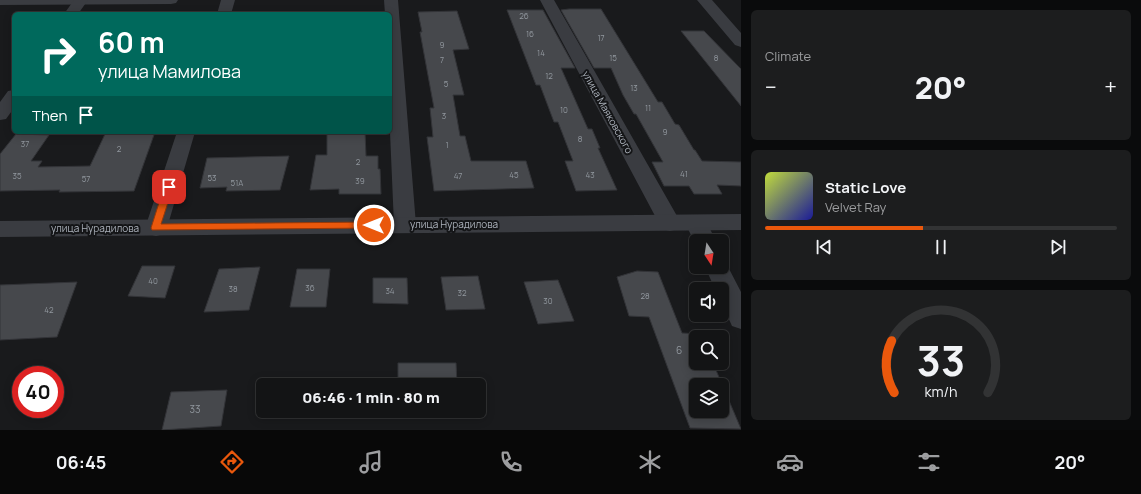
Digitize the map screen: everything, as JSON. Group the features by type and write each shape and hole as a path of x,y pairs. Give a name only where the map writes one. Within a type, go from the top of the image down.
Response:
{"street":[{"path":"72,12 81,0"},
{"path":"0,1 171,0"},
{"path":"225,12 228,0"},
{"path":"391,0 392,12"},
{"name":"улица Маяковского","path":"546,0 670,223"},
{"path":"704,0 741,42"},
{"path":"392,16 405,225"},
{"path":"0,115 12,98"},
{"path":"156,228 185,134"},
{"name":"улица Нурадилова","path":"0,229 670,223 701,232 741,222"},
{"path":"720,274 741,318"}],"building":[{"path":"601,9 658,102 662,102 675,124 679,125 702,161 741,162 741,186 717,185 722,194 694,194 689,186 664,186 652,162 663,162 636,114 634,114 623,95 611,68 594,68 561,10"},
{"path":"507,10 543,10 575,68 561,68 588,129 592,129 600,148 598,148 617,190 576,191 565,161 573,161 558,122 554,122 540,85 536,85"},
{"path":"457,11 469,49 453,50 464,95 453,95 460,136 465,136 471,161 526,161 534,188 434,191 427,137 433,137 430,108 434,108 420,32 422,32 418,12"},
{"path":"681,31 704,31 741,69 741,106"},
{"path":"16,134 49,135 31,161 42,161 38,167 90,166 105,134 154,134 134,191 0,191 0,154"},
{"path":"327,134 365,134 366,156 378,156 381,194 339,194 339,189 310,190 316,155 327,155"},
{"path":"289,156 280,190 226,191 227,187 200,188 207,158"},
{"path":"142,266 175,266 165,298 128,296"},
{"path":"260,267 249,310 204,312 219,269"},
{"path":"297,269 330,269 326,307 290,307"},
{"path":"637,271 658,272 682,333 689,333 689,370 716,370 719,378 689,378 689,418 729,418 729,401 741,429 690,428 649,317 629,316 617,277"},
{"path":"478,276 485,309 446,310 441,277"},
{"path":"373,278 407,278 408,304 373,303"},
{"path":"558,280 574,321 538,324 524,282"},
{"path":"77,282 57,337 0,340 0,285"},
{"path":"398,363 456,363 457,378 398,378"},
{"path":"227,390 221,426 162,430 171,392"}],"route":[{"path":"169,187 156,228 374,225"}]}
